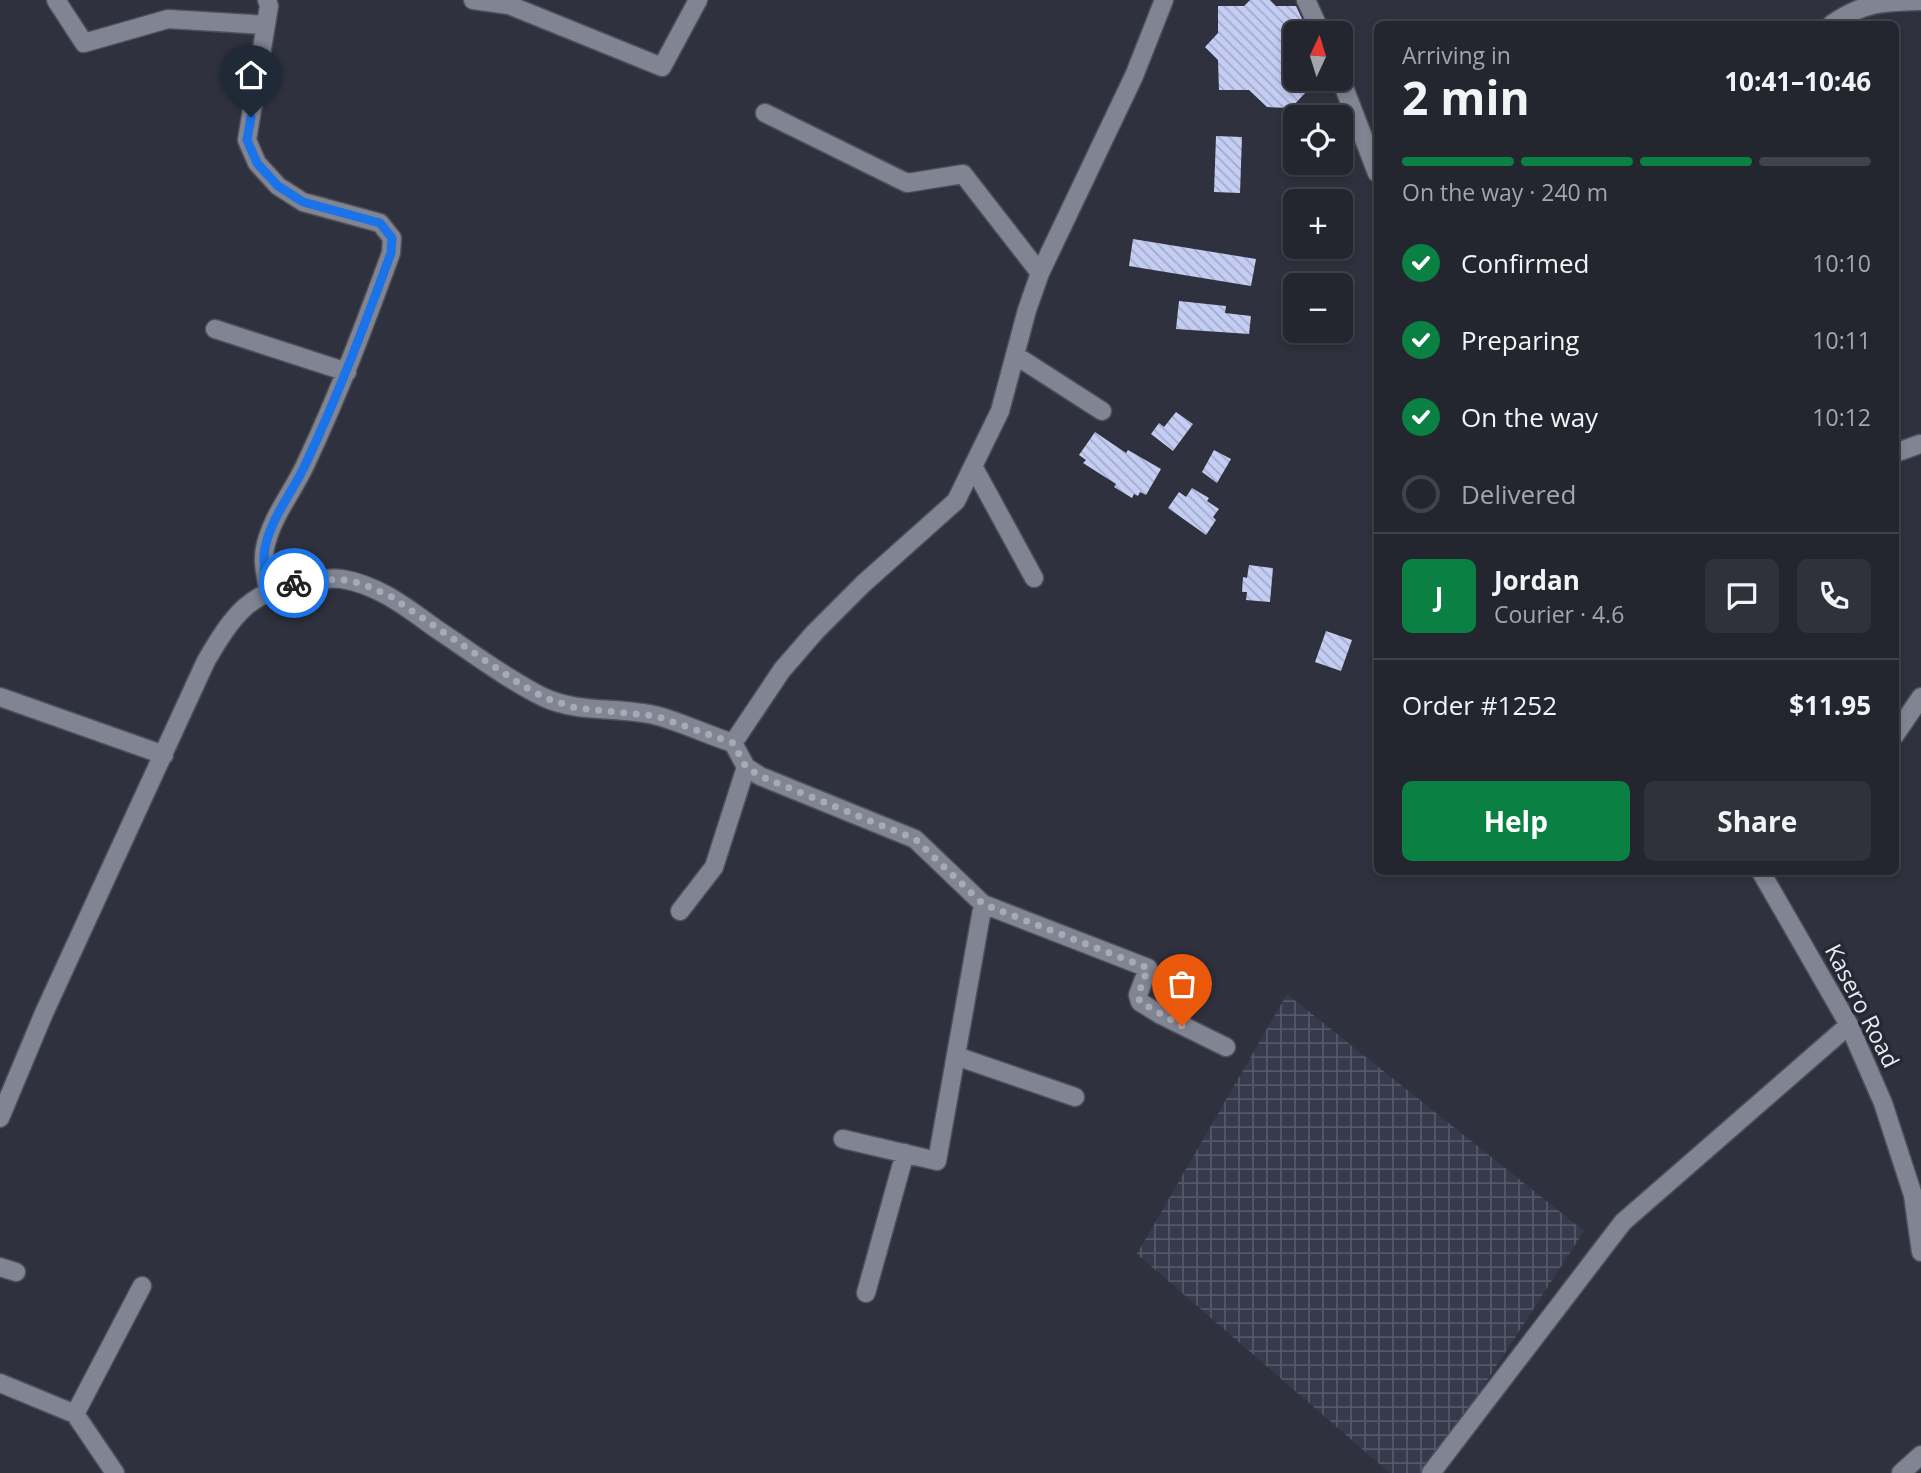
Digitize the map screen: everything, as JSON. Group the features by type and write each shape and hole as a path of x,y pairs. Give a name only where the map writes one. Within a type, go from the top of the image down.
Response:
{"street":[{"path":"56,0 84,43 168,19 266,25"},
{"path":"267,0 269,6 247,140 257,163 278,186 303,202 380,223 392,238 391,253 347,372 306,465 283,502 265,547 268,590"},
{"path":"473,0 509,5 663,67 698,0"},
{"path":"733,743 782,670 807,641 863,584 956,501 1000,411 1040,273 1134,76 1164,0"},
{"path":"1306,0 1316,21"},
{"path":"1836,21 1854,9 1885,2 1921,1"},
{"path":"1347,91 1371,135 1374,154"},
{"path":"765,113 907,183 963,174 1040,273"},
{"path":"215,329 347,372"},
{"path":"1015,355 1102,411"},
{"path":"1899,452 1920,444"},
{"path":"974,468 1034,578"},
{"path":"0,1118 44,1013 206,661 225,628 246,605 268,590 290,584 340,579 363,584 390,596 545,698 576,708 656,716 733,743 746,767 760,776 915,839 983,904 1148,968 1138,995 1140,1002 1226,1047"},
{"path":"0,697 164,755"},
{"path":"1899,729 1921,697"},
{"path":"680,911 714,867 746,767"},
{"name":"Kasero Road","path":"1763,875 1849,1025 1883,1103 1913,1195 1921,1252"},
{"path":"843,1139 937,1161 983,904"},
{"path":"1431,1473 1623,1222 1849,1025"},
{"path":"956,1056 1075,1097"},
{"path":"866,1293 905,1153"},
{"path":"75,1414 142,1286"},
{"path":"0,1383 75,1414 115,1473"},
{"path":"1901,1473 1921,1455"}],"shaded area":[{"path":"1287,994 1584,1231 1427,1473 1390,1473 1137,1254"}],"building":[{"path":"1250,0 1270,0 1276,6 1296,6 1303,21 1283,21 1283,91 1307,91 1294,105 1267,107 1249,90 1219,90 1218,60 1205,47 1218,33 1218,6 1244,6"},
{"path":"1216,136 1242,137 1240,193 1214,192"},
{"path":"1133,239 1256,259 1251,286 1129,266"},
{"path":"1179,301 1226,306 1225,313 1251,316 1249,334 1176,329"},
{"path":"1176,412 1193,424 1173,451 1151,434 1159,423 1164,427"},
{"path":"1095,432 1126,453 1128,450 1161,469 1146,495 1140,492 1132,498 1083,463 1086,460 1079,455"},
{"path":"1214,450 1231,459 1217,483 1202,472"},
{"path":"1192,488 1209,498 1207,501 1219,509 1213,517 1216,520 1206,535 1168,508 1179,492 1186,497"},
{"path":"1249,565 1273,568 1270,602 1246,600 1247,592 1242,592 1243,577 1247,578"},
{"path":"1326,631 1352,640 1341,671 1315,662"}],"way so far":[{"path":"294,583 340,579 363,584 390,596 545,698 576,708 656,716 733,743 746,767 760,776 915,839 983,904 1148,968 1138,995 1140,1002 1182,1026"}],"route":[{"path":"251,117 247,140 257,163 278,186 303,202 380,223 392,238 391,253 347,372 306,465 283,502 265,547 268,590 294,583"}]}
